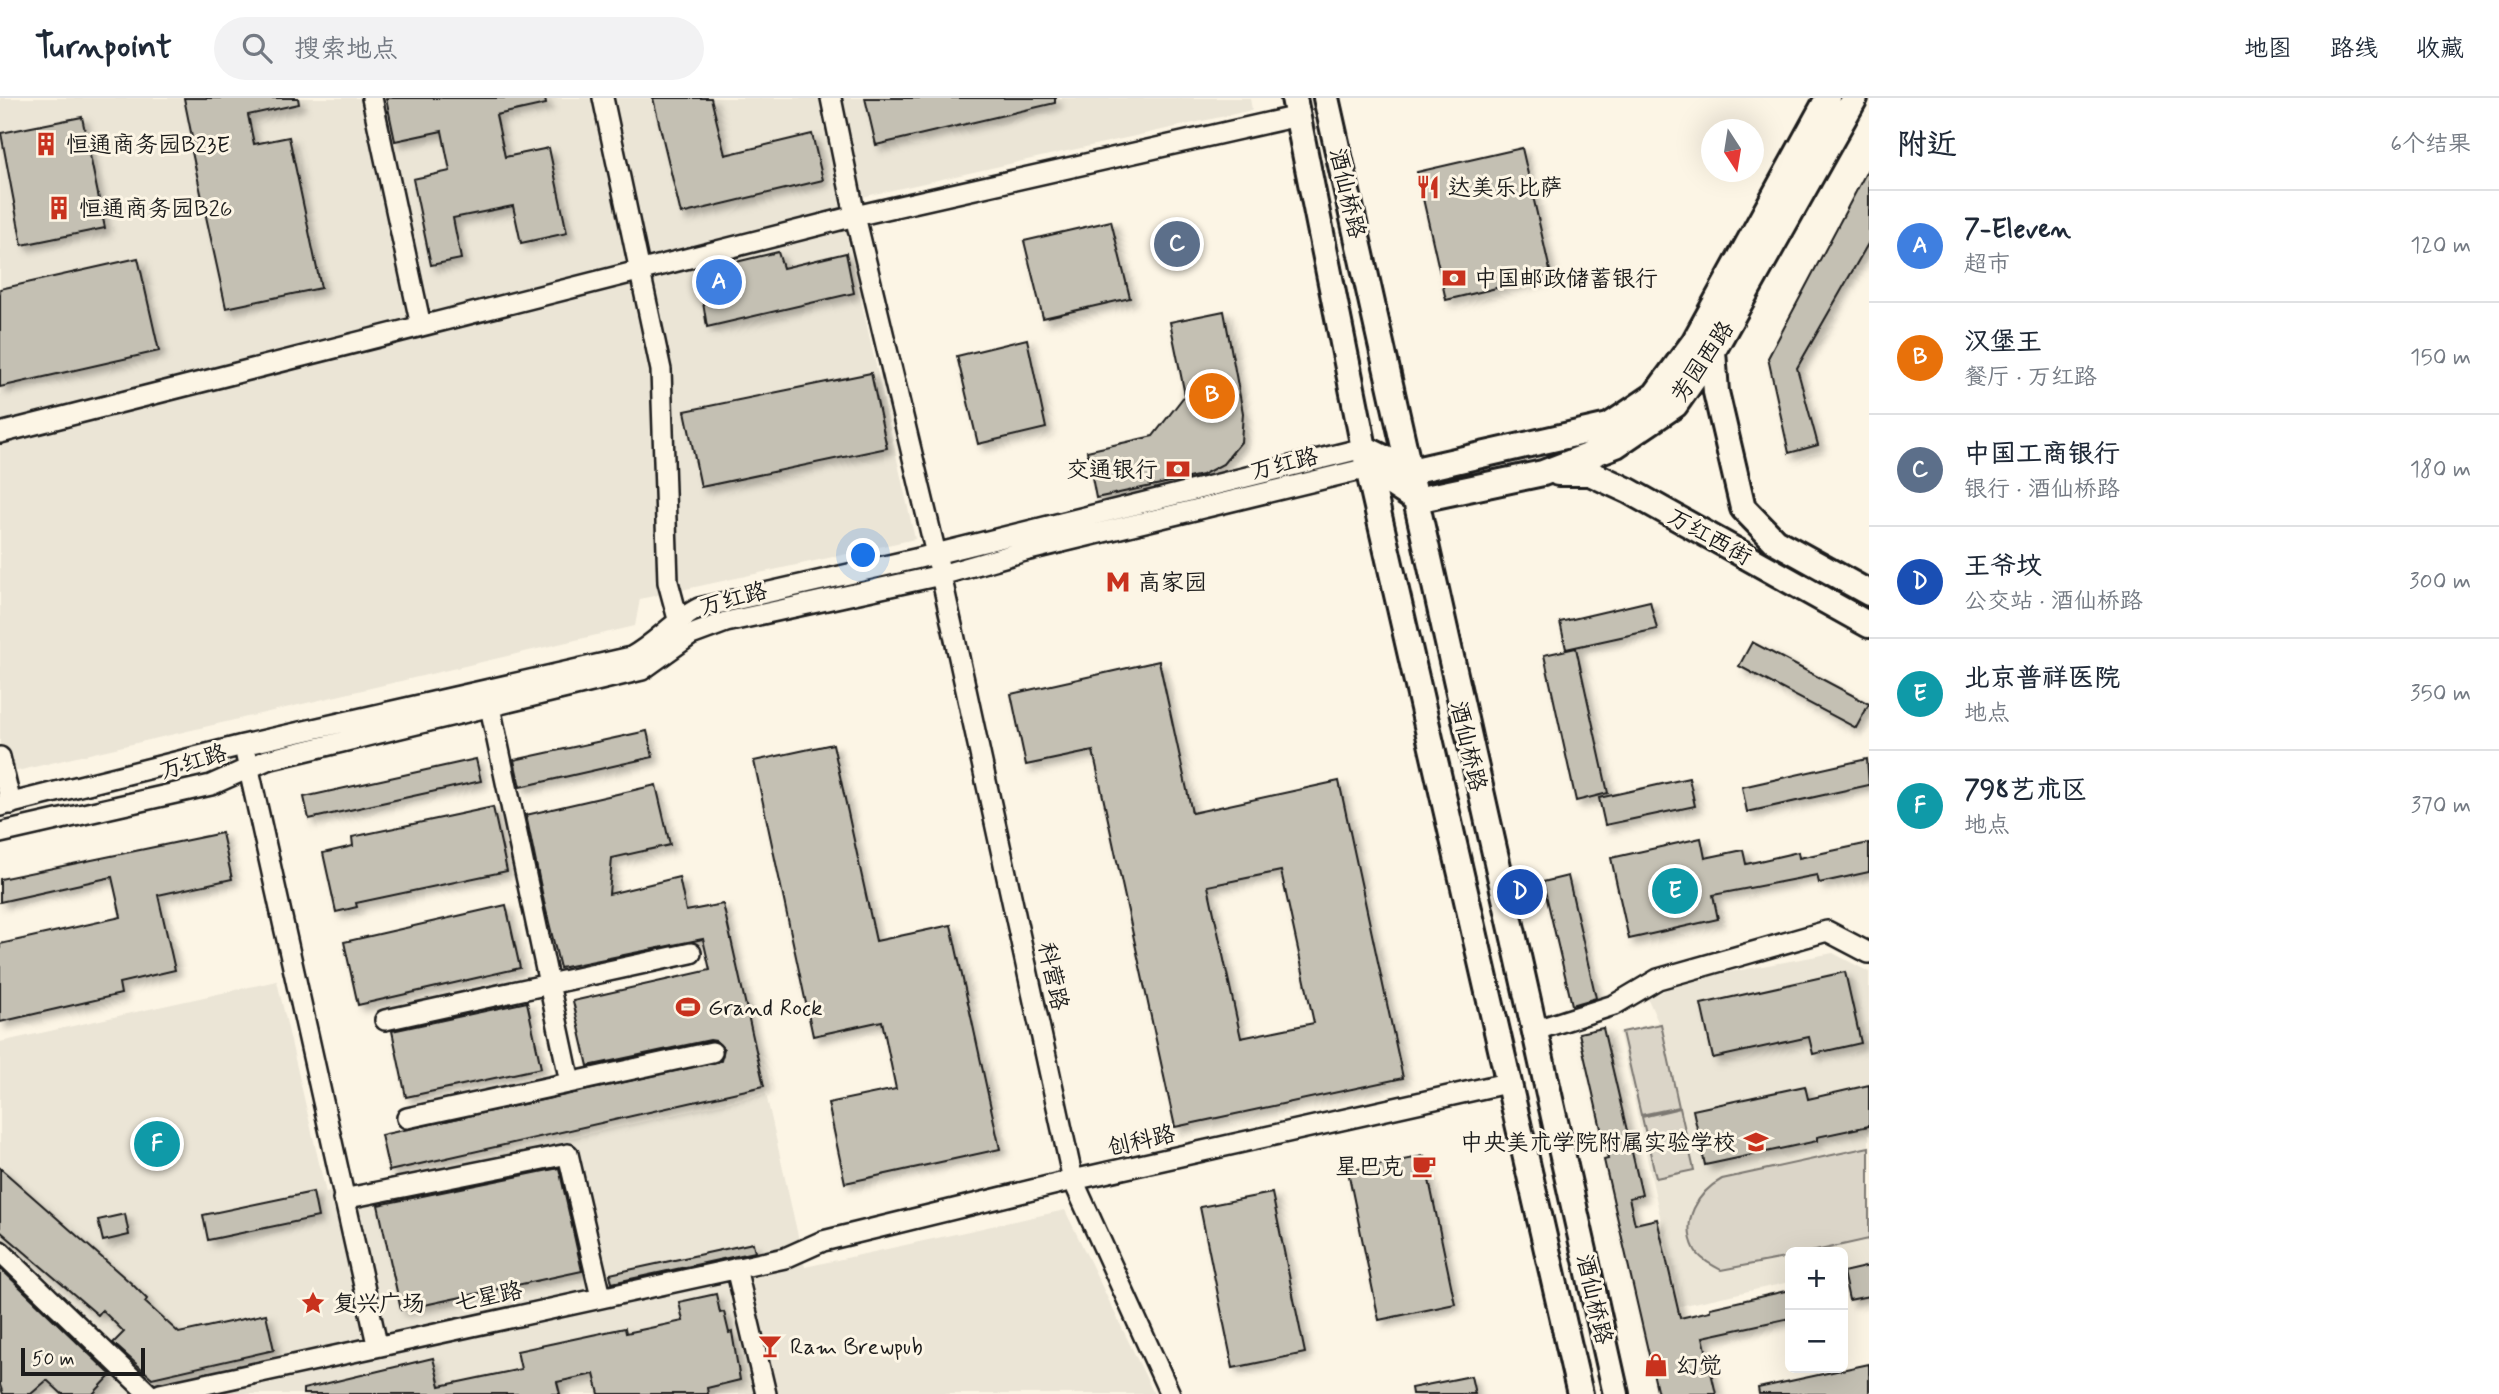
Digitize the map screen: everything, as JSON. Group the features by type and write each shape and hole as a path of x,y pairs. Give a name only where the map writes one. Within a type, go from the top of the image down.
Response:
{"main road":[{"name":"酒仙桥路","path":"1326,98 1616,1394"},
{"name":"芳园西路","path":"1411,471 1609,426 1655,395 1694,342 1828,98"},
{"name":"芳园西路","path":"1416,500 1543,473 1616,445 1675,405 1713,351 1854,98"},
{"name":"酒仙桥路","path":"1296,107 1366,458 1580,1394"},
{"name":"万红西街","path":"1713,351 1716,392 1743,508 1775,541 1869,593"},
{"path":"1366,458 1411,471"},
{"path":"1366,458 1416,500"},
{"name":"万红西街","path":"1543,473 1590,472 1869,625"}],"street":[{"path":"372,98 421,326"},
{"path":"603,98 661,370 668,582 678,619"},
{"name":"科营路","path":"831,98 855,216 941,575 1073,1180 1170,1394"},
{"path":"0,433 640,268 1296,107"},
{"name":"万红路","path":"5,805 243,745 631,657 654,645 678,619 699,608 1366,458"},
{"name":"万红路","path":"0,833 211,785 267,760 642,670 691,635 726,622 941,575 1366,458"},
{"path":"490,707 569,1082"},
{"path":"243,745 376,1338"},
{"path":"1,764 5,805"},
{"path":"1534,1031 1614,1005 1658,979 1827,931 1869,953"},
{"path":"385,1020 691,953"},
{"path":"407,1118 712,1052"},
{"name":"创科路","path":"785,1258 823,1241 1073,1180 1511,1083"},
{"path":"343,1199 568,1153 599,1291"},
{"path":"0,1251 149,1394"},
{"name":"七星路","path":"160,1394 376,1338 599,1291 785,1258"},
{"path":"736,1268 766,1394"}],"shaded area":[{"path":"0,98 1250,98 1252,110 839,202 915,539 640,599 635,626 0,775"},
{"name":"中央美术学院附属实验学校","path":"1833,953 1869,972 1869,1265 1848,1269 1848,1247 1785,1247 1785,1283 1680,1306 1619,1032 1658,1022 1648,999 1682,981"},
{"path":"277,981 326,1193 766,1094 805,1267 1065,1210 1154,1394 0,1394 0,1042"},
{"path":"1661,1024 1679,1107 1641,1115 1622,1032"},
{"path":"1680,1108 1694,1170 1656,1178 1642,1117"},
{"path":"1869,1147 1869,1239 1833,1247 1785,1247 1785,1258 1721,1270 1697,1253 1690,1228 1694,1208 1699,1200 1722,1179"}],"building":[{"path":"184,98 298,98 299,104 248,115 254,144 289,137 321,288 226,308 192,152 195,152"},
{"path":"386,98 545,98 546,104 496,115 505,157 549,148 567,233 521,243 513,206 453,218 461,259 431,265 413,179 450,171 442,131 395,141"},
{"path":"653,98 711,98 725,155 812,134 823,180 681,214"},
{"path":"865,98 1055,98 1055,103 876,145"},
{"path":"82,117 105,228 22,245 1,133"},
{"path":"1522,148 1551,275 1446,300 1417,172"},
{"path":"1869,167 1869,242 1797,368 1818,445 1789,453 1768,358"},
{"path":"1111,221 1130,298 1043,318 1024,241"},
{"path":"778,252 783,268 846,253 854,293 707,327 698,271"},
{"path":"138,258 159,351 0,387 0,289"},
{"path":"1224,311 1243,413 1241,442 1223,464 1202,475 1096,498 1087,451 1153,436 1185,395 1170,322"},
{"path":"1027,339 1046,428 978,444 957,356"},
{"path":"871,373 887,448 701,487 685,411"},
{"path":"1650,601 1657,629 1566,649 1560,622"},
{"path":"1752,642 1869,704 1856,728 1739,666"},
{"path":"1576,648 1608,793 1576,801 1544,655"},
{"path":"1159,661 1192,813 1339,781 1403,1078 1175,1127 1093,751 1026,765 1011,694","holes":["1281,871 1314,1023 1241,1038 1208,886"]},
{"path":"647,731 653,757 520,787 514,760"},
{"path":"833,744 876,941 951,925 1000,1149 845,1183 828,1103 896,1089 882,1021 813,1036 754,761"},
{"path":"476,759 481,781 309,819 304,797"},
{"path":"1867,759 1869,785 1747,812 1742,787"},
{"path":"1689,778 1695,806 1605,825 1599,798"},
{"path":"656,785 670,845 612,858 609,894 679,877 686,911 723,904 764,1086 389,1171 381,1135 721,1061 724,1049 716,1041 710,1040 588,1066 573,1001 710,970 703,939 560,968 544,902 526,815"},
{"path":"493,807 507,871 356,903 357,907 336,912 323,853 353,846 352,837"},
{"path":"222,833 232,879 158,895 175,970 119,983 121,994 0,1022 0,944 121,917 112,877 0,902 0,879"},
{"path":"1701,838 1705,858 1743,850 1746,864 1798,852 1799,858 1869,843 1869,872 1819,883 1817,875 1713,895 1718,919 1629,939 1611,858"},
{"path":"1568,876 1596,998 1572,1005 1543,882"},
{"path":"506,905 520,968 358,1005 344,942"},
{"path":"1845,972 1861,1043 1813,1054 1809,1037 1713,1058 1701,1004"},
{"path":"527,1002 541,1068 406,1097 392,1031"},
{"path":"1603,1028 1642,1195 1629,1198 1635,1224 1657,1219 1680,1318 1710,1311 1710,1308 1785,1291 1785,1319 1703,1337 1716,1394 1658,1394 1604,1160 1608,1159 1579,1033"},
{"path":"1869,1085 1869,1126 1817,1137 1817,1141 1705,1165 1693,1110 1805,1086 1808,1099"},
{"path":"1424,1156 1455,1304 1379,1320 1348,1171"},
{"path":"0,1168 132,1284 147,1299 145,1302 179,1333 266,1314 274,1350 152,1378 113,1343 124,1332 102,1310 98,1315 0,1231"},
{"path":"559,1168 582,1271 401,1310 378,1205"},
{"path":"313,1192 318,1217 208,1240 203,1215"},
{"path":"1272,1193 1305,1353 1233,1368 1200,1207"},
{"path":"125,1214 129,1235 103,1241 98,1220"},
{"path":"753,1243 755,1252 612,1283 610,1274"},
{"path":"1869,1266 1869,1296 1849,1300 1848,1271"},
{"path":"0,1268 111,1375 93,1394 62,1394 47,1380 31,1394 3,1394 0,1385"},
{"path":"716,1294 720,1313 724,1312 729,1333 732,1332 740,1380 707,1388 708,1394 599,1394 594,1374 557,1382 560,1394 303,1394 303,1389 433,1358 440,1386 521,1369 517,1351 625,1328 626,1333 683,1321 679,1302"},
{"path":"1869,1364 1869,1394 1759,1394 1758,1388 1827,1373 1848,1373 1848,1369"},
{"path":"1471,1376 1475,1394 1412,1394 1411,1388"}],"place":[{"name":"恒通商务园B23E","path":"46,144"},
{"name":"达美乐比萨","path":"1428,187"},
{"name":"恒通商务园B26","path":"59,208"},
{"name":"中国工商银行","path":"1177,244"},
{"name":"中国邮政储蓄银行","path":"1454,278"},
{"name":"7-Eleven","path":"719,282"},
{"name":"汉堡王","path":"1212,396"},
{"name":"交通银行","path":"1178,469"},
{"name":"高家园","path":"1118,582"},
{"name":"北京普祥医院","path":"1675,891"},
{"name":"王爷坟","path":"1520,892"},
{"name":"Grand Rock","path":"688,1007"},
{"name":"中央美术学院附属实验学校","path":"1756,1142"},
{"name":"798艺术区","path":"157,1144"},
{"name":"星巴克","path":"1424,1166"},
{"name":"复兴广场","path":"313,1303"},
{"name":"Ram Brewpub","path":"770,1346"},
{"name":"幻觉","path":"1656,1365"}]}
